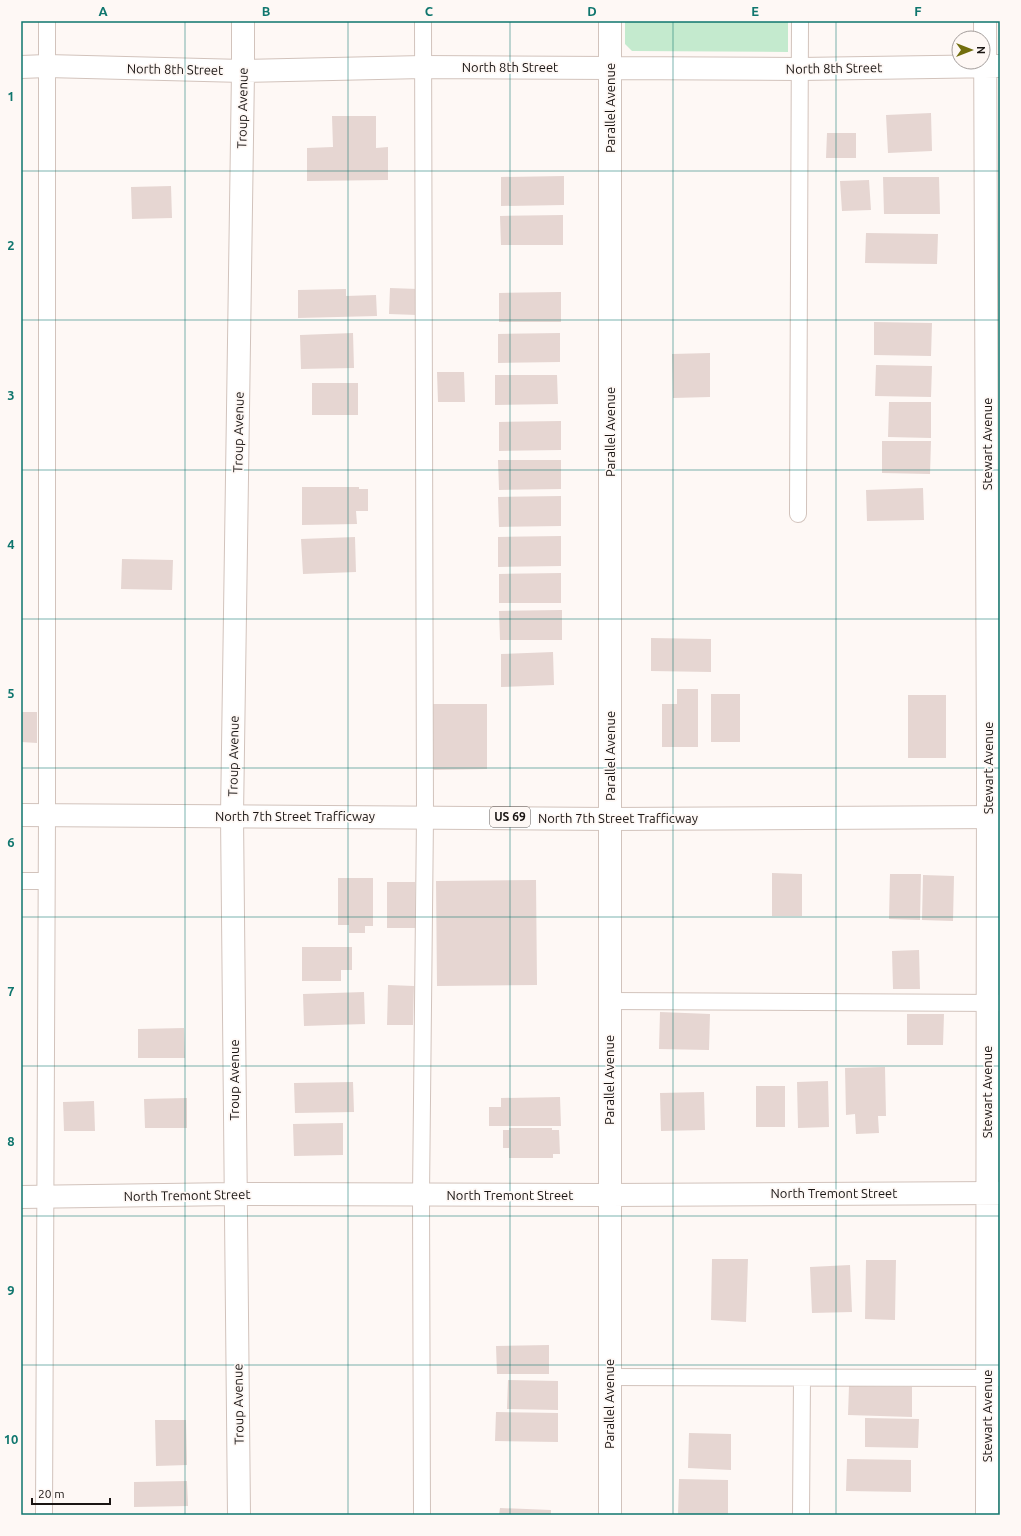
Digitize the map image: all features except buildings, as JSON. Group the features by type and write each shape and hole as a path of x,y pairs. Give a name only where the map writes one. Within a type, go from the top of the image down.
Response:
{"street":[{"name":"Troup Avenue","path":"240,1515 235,1194 232,816 243,71 242,21"},
{"name":"Parallel Avenue","path":"610,21 610,1515"},
{"name":"Stewart Avenue","path":"985,21 993,66 993,1378 987,1515"},
{"name":"North 8th Street","path":"21,67 47,66 243,71 423,67 800,69 993,66"},
{"name":"North 7th Street Trafficway","path":"21,815 610,818 994,817"},
{"name":"North Tremont Street","path":"21,1197 235,1194 609,1195 993,1193"}],"lane":[{"path":"44,1515 45,881 47,815 47,21"},
{"path":"422,1515 421,1195 425,817 423,21"},
{"path":"798,514 800,21"},
{"path":"21,881 45,881"},
{"path":"610,1001 994,1003"},
{"path":"609,1377 993,1378"},
{"path":"801,1515 802,1378"}],"green space":[{"path":"625,21 788,21 788,52 632,51 625,44"}]}
